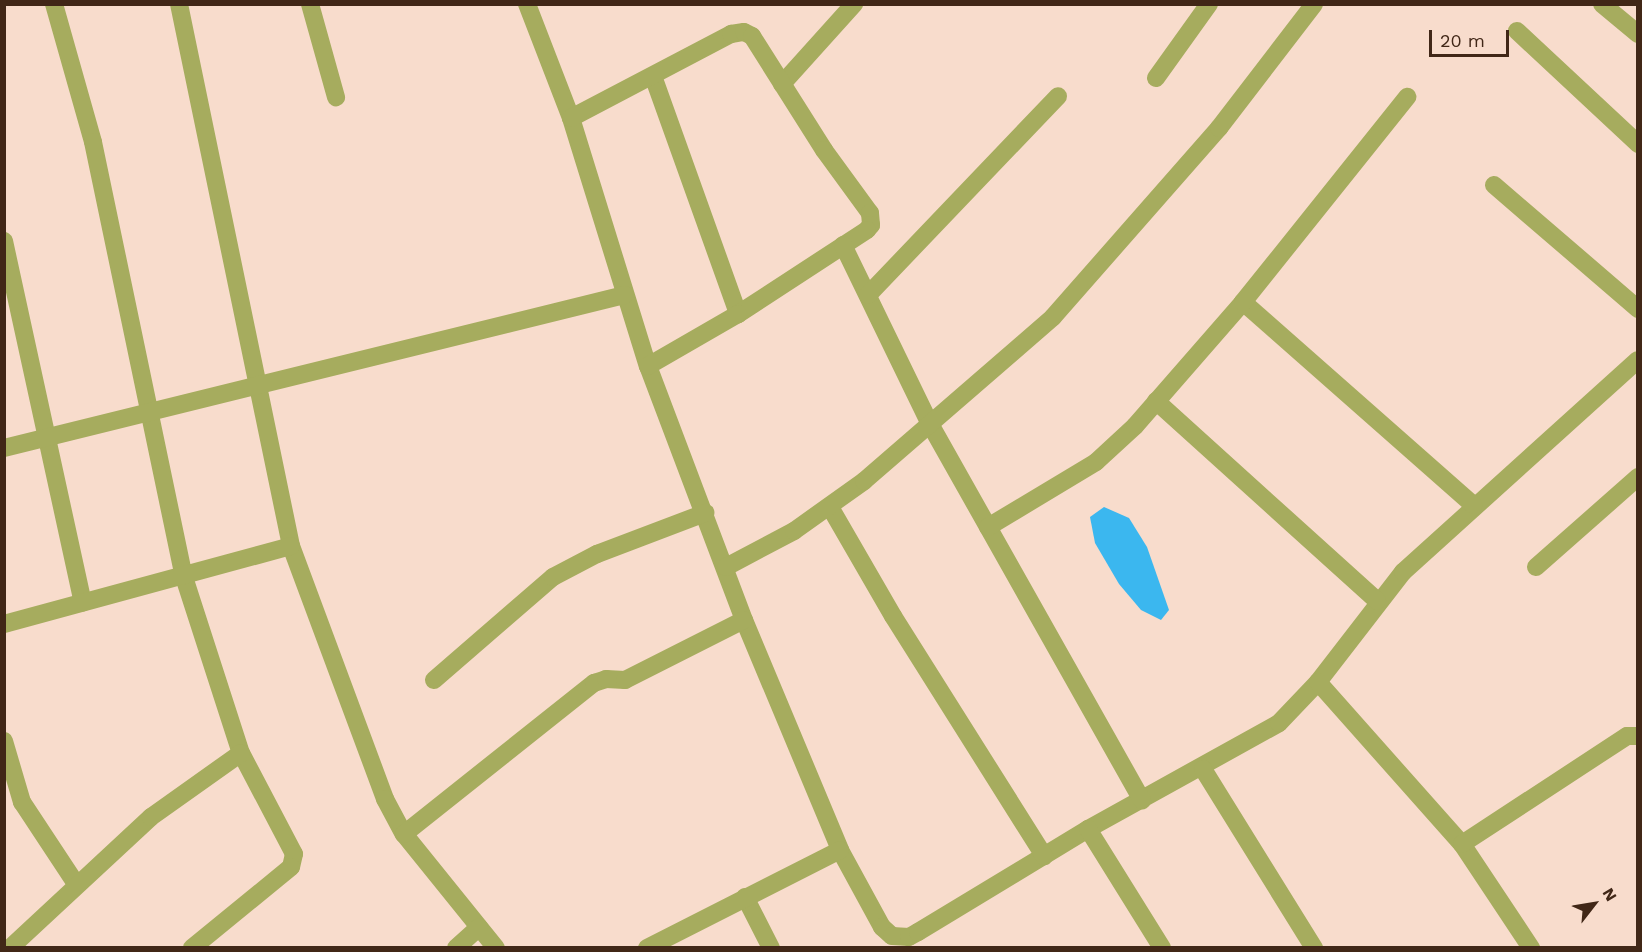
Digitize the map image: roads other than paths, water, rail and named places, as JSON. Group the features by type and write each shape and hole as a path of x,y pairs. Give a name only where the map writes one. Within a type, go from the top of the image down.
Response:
{"street":[{"path":"54,4 93,142 152,412 184,577 241,753 292,846 293,861 192,948"},
{"path":"178,4 256,387 291,546 384,799 404,834 496,948"},
{"path":"310,4 336,97"},
{"path":"527,4 571,118 624,295 648,366 726,567 744,620 840,850 882,927 899,942 922,940 1044,856 1088,829 1203,769 1279,723 1318,682 1377,601 1473,505 1638,360"},
{"path":"782,84 854,4"},
{"path":"1156,78 1209,4"},
{"path":"726,567 772,545 830,507 1053,317 1219,128 1314,4"},
{"path":"1602,4 1638,34"},
{"path":"1517,31 1638,144"},
{"path":"571,118 732,34 744,32 752,36 870,213 871,225 843,245 738,314 648,366"},
{"path":"653,76 738,314"},
{"path":"868,295 1058,96"},
{"path":"988,526 1096,462 1156,401 1244,302 1407,97"},
{"path":"1494,184 1638,309"},
{"path":"4,241 83,602"},
{"path":"843,245 930,424 1142,800"},
{"path":"4,448 48,434 256,387 624,295"},
{"path":"1244,302 1473,505"},
{"path":"1156,401 1377,601"},
{"path":"1536,567 1638,477"},
{"path":"830,507 893,616 1044,856"},
{"path":"434,680 553,577 597,554 705,513"},
{"path":"4,624 184,577 291,546"},
{"path":"404,834 594,683 606,679 625,680 744,620"},
{"path":"1318,682 1462,844 1531,948"},
{"path":"1462,844 1627,736 1638,735"},
{"path":"4,741 22,802 76,884"},
{"path":"10,948 76,884 159,810 241,753"},
{"path":"1203,769 1314,948"},
{"path":"1088,829 1162,948"},
{"path":"647,948 840,850"},
{"path":"745,897 771,948"},
{"path":"456,948 479,927"}],"water":[{"path":"1104,507 1129,518 1147,547 1169,610 1161,620 1141,610 1119,584 1095,543 1090,517"}]}
